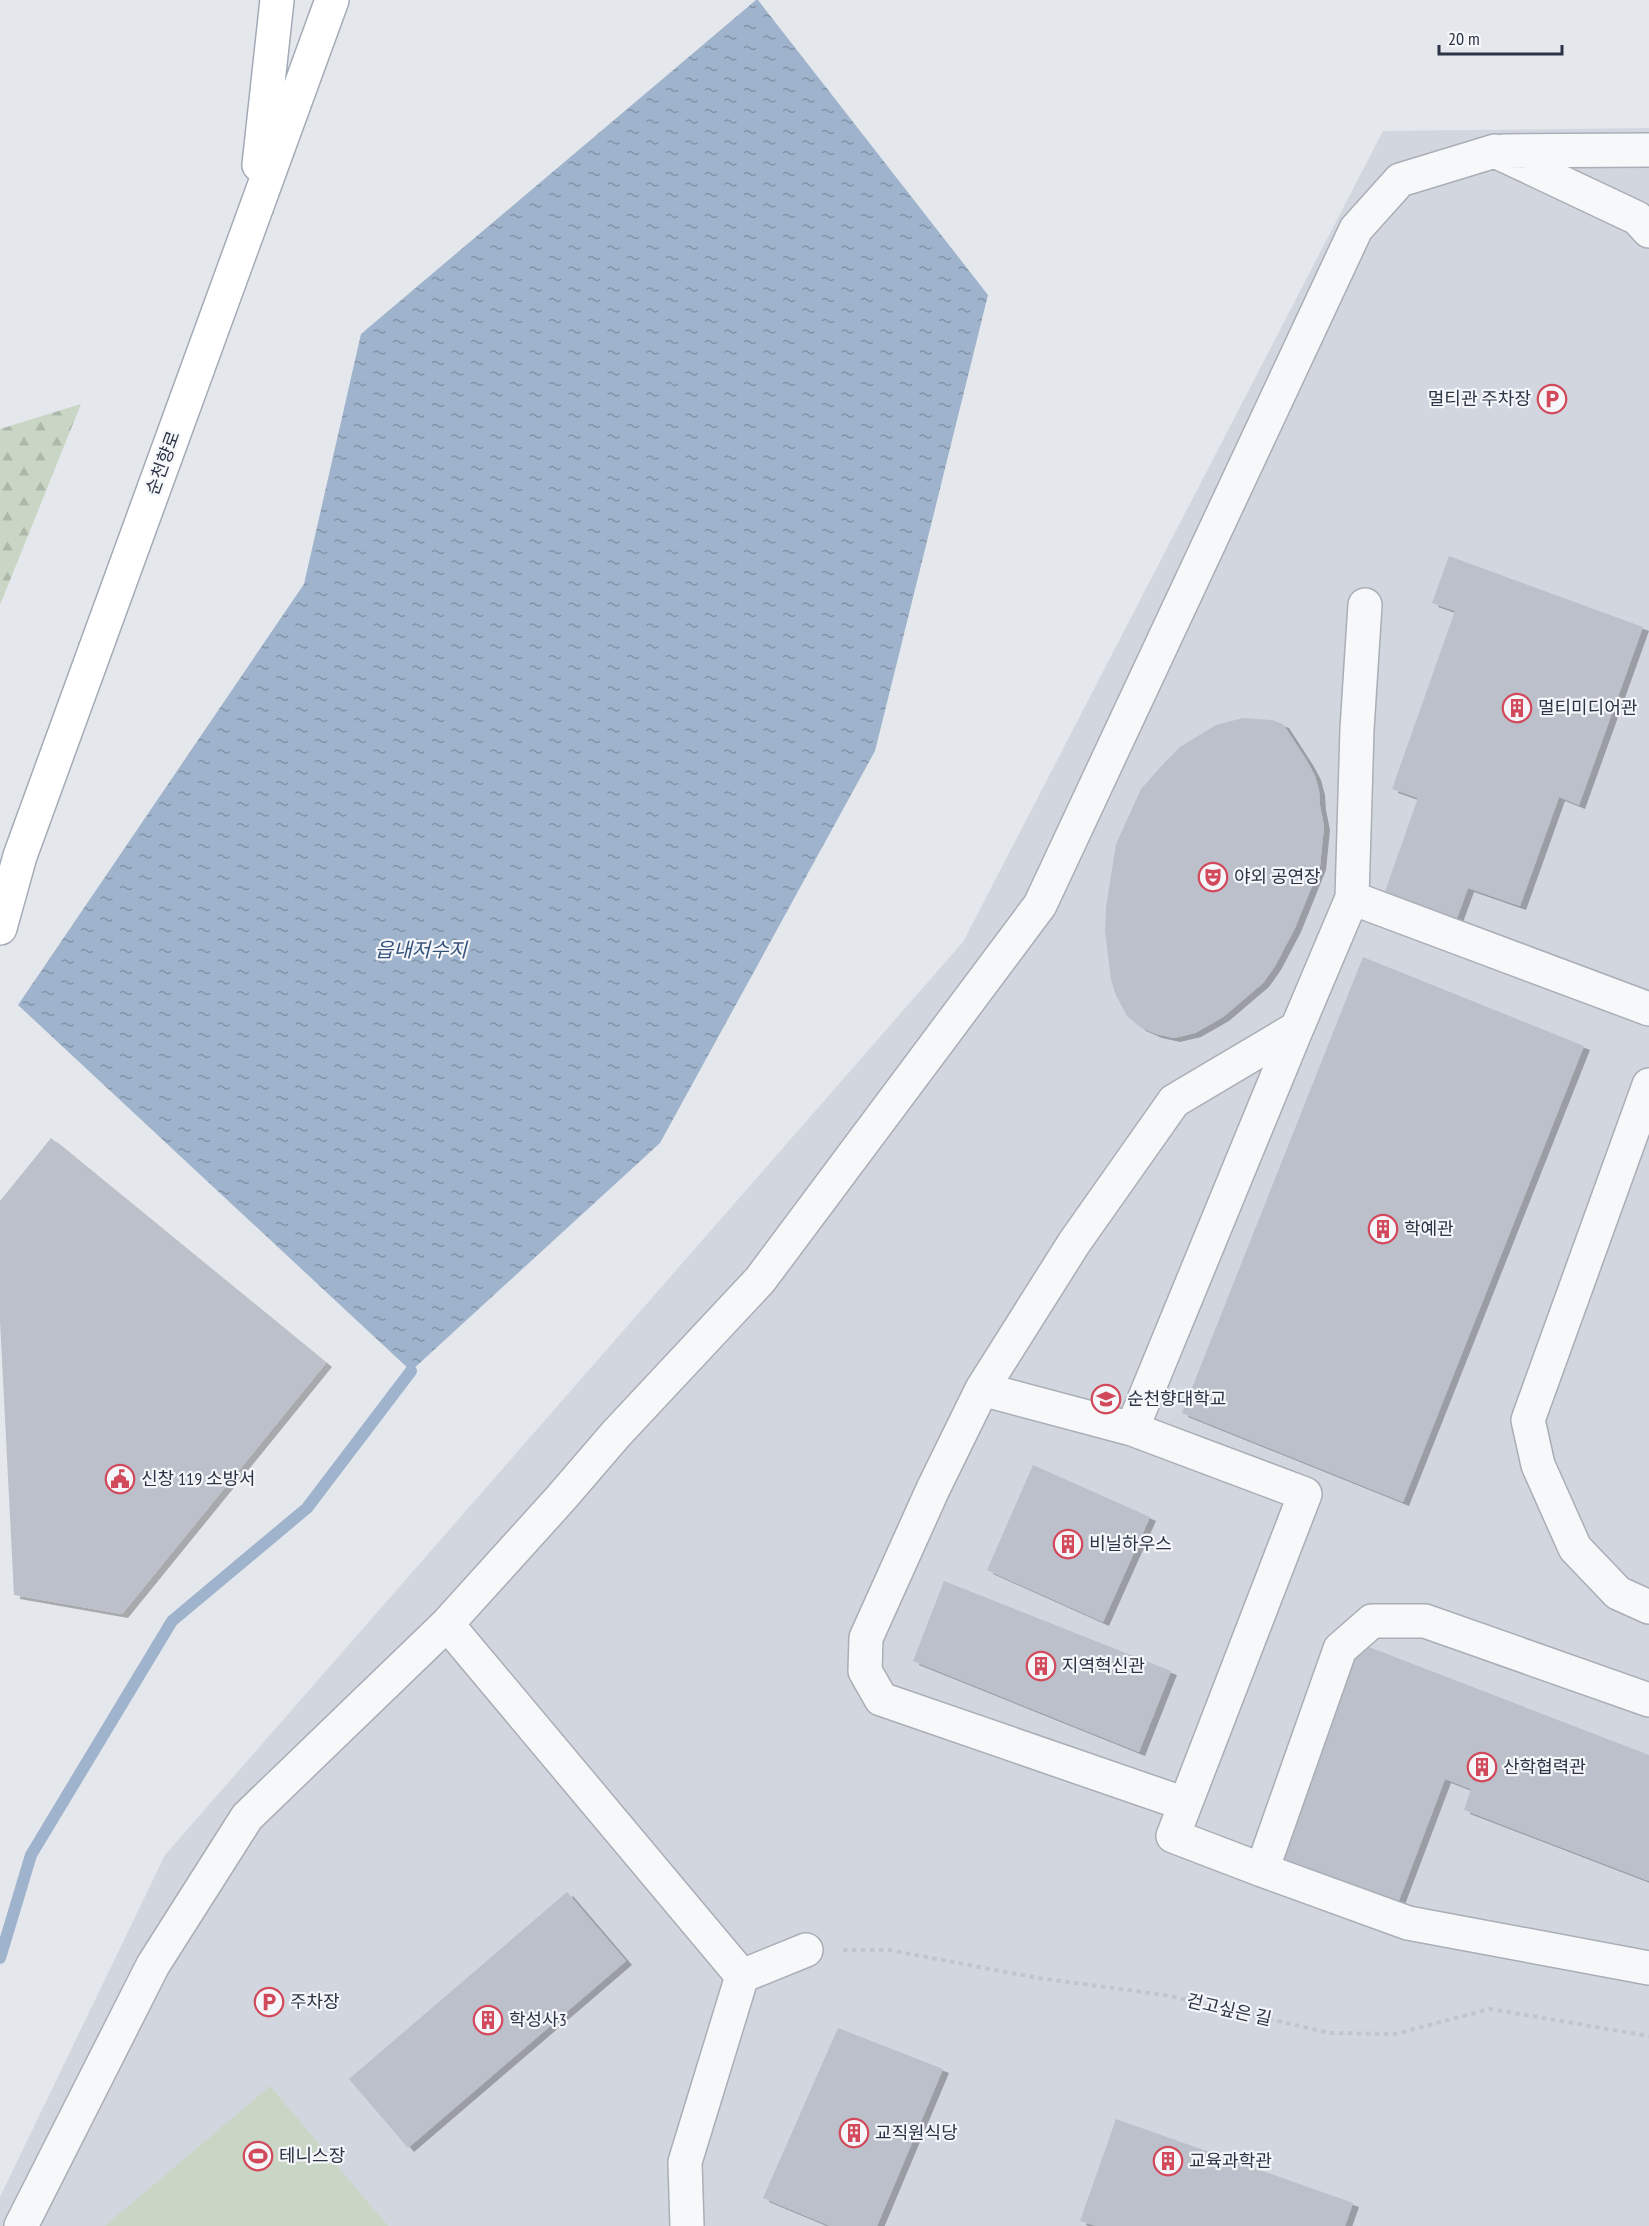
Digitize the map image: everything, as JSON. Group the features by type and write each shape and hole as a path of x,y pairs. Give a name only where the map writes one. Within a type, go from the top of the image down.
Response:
{"main road":[{"path":"253,218 277,0"},
{"name":"순천향로","path":"0,928 20,856 332,0"}],"lane":[{"path":"21,2226 153,1965 247,1817 447,1624 616,1434 760,1280 1040,905 1356,229 1400,180 1495,151 1649,150"},
{"path":"1495,151 1637,218 1649,231"},
{"path":"1132,1429 1352,898 1357,729 1365,605"},
{"path":"1352,898 1649,1009"},
{"path":"1185,1804 881,1699 865,1671 866,1638 933,1489 982,1389 1074,1243 1174,1101 1297,1028"},
{"path":"1649,1085 1528,1420 1538,1465 1575,1548 1618,1593 1649,1607"},
{"path":"982,1389 1132,1429 1305,1494 1173,1836 1408,1923 1649,1968"},
{"path":"1262,1870 1340,1649 1372,1621 1425,1621 1649,1700"},
{"path":"447,1624 742,1976"},
{"path":"742,1976 806,1950"},
{"path":"687,2226 685,2162 742,1976"}],"path":[{"name":"걷고싶은 길","path":"806,1950 889,1950 1038,1978 1165,1995 1330,2034 1395,2034 1490,2009 1649,2036"}],"shaded area":[{"name":"순천향대학교","path":"1649,128 1649,2226 0,2226 0,2197 165,1855 963,942 1383,131"}],"green space":[{"path":"81,404 0,605 0,429"},
{"name":"테니스장","path":"270,2086 388,2226 105,2226"}],"water":[{"name":"읍내저수지","path":"756,0 988,295 875,751 660,1143 411,1371 18,1005 304,584 361,334"}],"building":[{"name":"멀티미디어관","path":"1449,556 1643,627 1579,805 1559,797 1520,906 1468,888 1455,924 1383,897 1418,798 1392,789 1455,611 1432,603"},
{"name":"야외 공연장","path":"1243,718 1272,720 1283,724 1315,776 1324,826 1320,866 1295,928 1275,966 1263,983 1223,1017 1195,1033 1174,1038 1156,1034 1140,1027 1127,1016 1115,993 1111,979 1105,931 1106,907 1116,844 1141,789 1180,747 1216,725"},
{"name":"학예관","path":"1363,957 1584,1046 1403,1502 1182,1413"},
{"name":"신창 119 소방서","path":"51,1138 326,1363 122,1614 14,1595 0,1321 0,1201"},
{"name":"비닐하우스","path":"1033,1465 1150,1517 1103,1622 987,1570"},
{"name":"지역혁신관","path":"944,1581 1171,1671 1139,1752 913,1661"},
{"name":"산학협력관","path":"1361,1644 1649,1755 1649,1881 1464,1810 1471,1789 1445,1779 1395,1911 1277,1865"},
{"name":"학성사3","path":"567,1892 626,1961 408,2148 349,2079"},
{"name":"교직원식당","path":"838,2028 943,2069 877,2226 830,2226 763,2198"},
{"name":"교육과학관","path":"1116,2119 1353,2203 1345,2226 1096,2226 1080,2221"}],"waterway":[{"path":"0,1958 31,1855 172,1621 307,1508 411,1371"}],"place":[{"name":"멀티관 주차장","path":"1552,399"},
{"name":"멀티미디어관","path":"1517,708"},
{"name":"야외 공연장","path":"1213,877"},
{"name":"학예관","path":"1383,1229"},
{"name":"순천향대학교","path":"1106,1399"},
{"name":"신창 119 소방서","path":"120,1479"},
{"name":"비닐하우스","path":"1068,1544"},
{"name":"지역혁신관","path":"1041,1666"},
{"name":"산학협력관","path":"1482,1767"},
{"name":"주차장","path":"269,2002"},
{"name":"학성사3","path":"488,2020"},
{"name":"교직원식당","path":"854,2133"},
{"name":"테니스장","path":"258,2156"},
{"name":"교육과학관","path":"1168,2161"}]}
